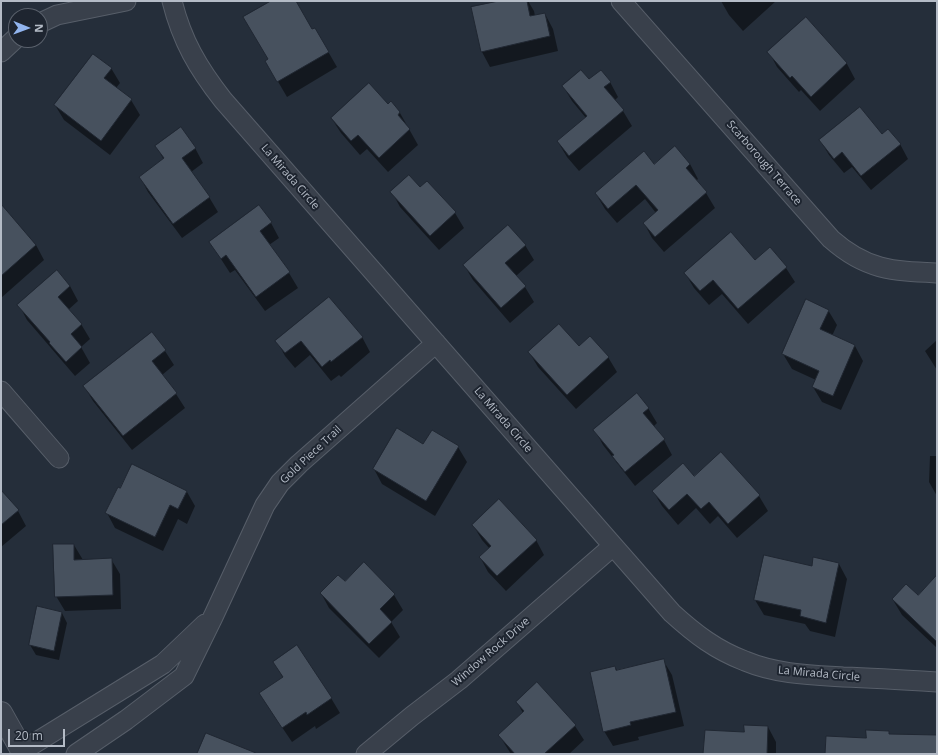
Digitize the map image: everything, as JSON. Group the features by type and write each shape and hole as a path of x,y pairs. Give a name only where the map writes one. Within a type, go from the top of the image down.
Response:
{"street":[{"path":"48,20 57,16 126,1"},
{"name":"La Mirada Circle","path":"172,1 176,19 188,49 205,77 228,106 672,613 694,633 719,649 745,662 774,670 803,674 937,682"},
{"name":"Scarborough Terrace","path":"621,1 830,239 852,256 878,267 905,272 937,273"},
{"name":"Gold Piece Trail","path":"76,754 126,720 184,676 265,505 280,483 299,464 436,343"},
{"path":"1,391 59,458"},
{"name":"Window Rock Drive","path":"366,754 459,680 613,546"},
{"name":"Gold Piece Trail","path":"22,753 163,664 213,617"},
{"path":"1,713 22,753"}],"building":[{"path":"271,1 296,1 312,29 315,28 329,52 277,82 265,61 268,59 243,17"},
{"path":"499,1 527,1 530,16 545,13 550,36 481,52 471,7"},
{"path":"806,17 847,63 811,97 792,76 790,78 767,52"},
{"path":"93,54 112,68 104,78 132,99 101,141 54,105"},
{"path":"581,70 589,79 601,70 611,82 604,87 624,110 569,156 557,141 587,116 562,86"},
{"path":"369,83 388,104 391,101 400,112 398,115 410,129 379,158 358,135 351,141 331,118"},
{"path":"860,107 882,134 888,129 901,144 861,176 842,152 834,159 819,140"},
{"path":"181,127 196,148 182,158 210,197 173,224 139,177 164,158 155,146"},
{"path":"675,146 690,164 686,168 707,192 655,237 643,223 658,210 636,185 608,209 595,193 644,151 654,164"},
{"path":"409,175 420,187 427,181 456,212 430,236 390,192"},
{"path":"1,204 36,245 1,276"},
{"path":"259,205 272,222 260,231 290,272 256,297 226,255 221,259 209,242"},
{"path":"508,225 526,245 505,263 526,286 501,308 463,265"},
{"path":"731,232 755,260 770,247 787,267 738,309 713,280 700,291 684,273"},
{"path":"57,270 70,286 58,297 82,324 71,334 82,347 66,362 17,305"},
{"path":"329,297 363,337 331,362 330,360 322,367 301,341 285,353 275,341"},
{"path":"806,299 829,310 820,329 855,345 833,396 812,387 819,371 782,354"},
{"path":"559,324 579,346 590,336 609,357 567,395 528,352"},
{"path":"152,332 166,350 152,361 177,393 123,436 83,386"},
{"path":"637,393 649,408 643,413 665,439 625,472 612,456 614,455 593,430"},
{"path":"397,428 423,444 432,430 459,446 426,501 373,469"},
{"path":"721,452 760,495 728,524 709,502 701,509 687,494 669,510 652,491 683,463 694,476"},
{"path":"132,464 187,491 178,509 170,505 155,537 105,513"},
{"path":"1,490 19,510 1,525"},
{"path":"499,499 537,540 497,576 479,557 491,546 472,525"},
{"path":"53,544 74,544 74,560 112,558 113,595 55,597"},
{"path":"764,555 812,566 813,557 839,563 826,623 800,616 801,610 754,600"},
{"path":"364,562 395,594 380,609 392,622 369,644 320,593 338,575 345,581"},
{"path":"937,575 937,642 892,599 906,584 918,595"},
{"path":"37,606 62,612 54,651 29,645"},
{"path":"297,645 332,698 307,715 306,712 282,728 259,693 283,677 273,662"},
{"path":"664,659 676,712 630,722 631,725 603,732 590,672 615,666 616,670"},
{"path":"537,682 576,725 544,754 515,754 498,735 524,711 516,702"},
{"path":"744,725 768,726 767,754 703,754 705,730 744,732"},
{"path":"866,730 889,731 889,734 937,735 937,754 825,754 826,736 866,738"},
{"path":"206,733 256,753 256,754 197,754"}]}
